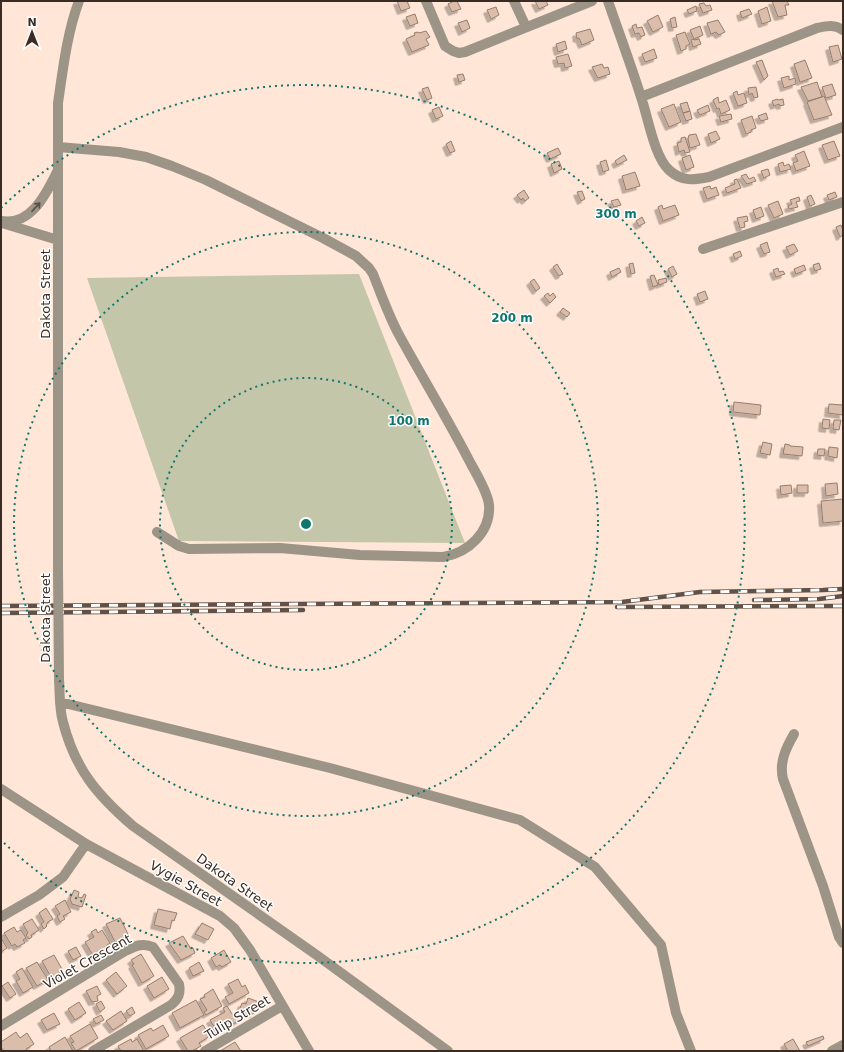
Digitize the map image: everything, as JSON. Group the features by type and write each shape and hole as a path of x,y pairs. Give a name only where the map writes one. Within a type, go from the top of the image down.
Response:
{"street":[{"name":"Dakota Street","path":"79,1 69,38 58,103 59,679 63,722 74,754 92,785 121,816 133,826 292,938 448,1051"},
{"path":"426,1 445,46 459,53 465,52 592,1"},
{"path":"514,1 526,27"},
{"path":"608,1 641,97 658,153 669,170 679,177 692,180 709,177 843,127"},
{"path":"641,97 817,28 828,25 838,27 843,30"},
{"path":"58,147 119,152 146,157 172,166 256,204 356,256 369,268 398,332 467,456 489,504 488,520 480,535 465,549 451,556 443,557 360,556 280,548 189,549 179,546 157,532"},
{"path":"1,222 16,220 28,215 46,194 58,170"},
{"path":"703,248 843,202"},
{"path":"1,222 58,240"},
{"path":"60,702 330,768 520,820 595,868 661,945 676,1013 691,1051"},
{"path":"794,734 783,757 783,779 839,937 843,943"},
{"name":"Vygie Street","path":"1,788 86,844 208,909 229,924 239,934 250,950 309,1051"},
{"path":"1,917 38,895 63,876 71,868 86,844"},
{"name":"Violet Crescent","path":"1,1026 125,951 135,946 148,945 152,947 179,984 181,991 179,996 171,1005 93,1051"},
{"name":"Tulip Street","path":"205,1051 282,1006"},
{"path":"832,1051 843,1045"}],"green space":[{"path":"359,274 465,543 179,541 87,278"}],"building":[{"path":"397,1 407,1 410,8 401,11"},
{"path":"457,1 461,9 452,12 448,4"},
{"path":"535,1 546,1 548,5 539,9"},
{"path":"772,1 787,1 789,5 785,5 787,15 778,17"},
{"path":"704,3 706,6 710,5 712,10 703,13 699,4"},
{"path":"696,6 697,11 689,14 687,10"},
{"path":"496,7 499,15 491,19 487,10"},
{"path":"767,7 771,21 762,24 758,11"},
{"path":"749,9 752,14 742,18 740,12"},
{"path":"415,14 418,23 410,26 406,17"},
{"path":"658,15 663,27 653,32 647,21"},
{"path":"675,17 677,27 672,28 670,19"},
{"path":"467,20 470,28 462,32 458,23"},
{"path":"718,20 725,32 719,35 716,32 711,34 707,23"},
{"path":"636,24 637,28 642,27 645,35 641,37 639,33 635,34 632,26"},
{"path":"700,26 703,35 694,39 690,30"},
{"path":"590,29 594,40 582,45 579,38 577,39 576,33"},
{"path":"426,31 430,37 426,39 429,45 412,52 406,39 415,35 414,33"},
{"path":"685,32 690,44 686,46 686,49 681,51 676,35"},
{"path":"699,39 701,44 693,47 691,40"},
{"path":"565,41 567,49 558,52 556,44"},
{"path":"838,45 842,59 833,62 829,47"},
{"path":"654,49 657,58 645,62 642,54"},
{"path":"568,54 572,66 565,68 564,63 558,64 556,57"},
{"path":"762,60 768,76 764,80 756,62"},
{"path":"805,60 812,78 800,82 794,64"},
{"path":"602,64 604,68 608,67 610,74 598,78 592,67"},
{"path":"463,74 465,80 459,82 457,75"},
{"path":"789,76 789,80 795,78 796,84 784,88 781,78"},
{"path":"817,82 822,97 808,101 801,87"},
{"path":"832,84 836,95 826,98 822,87"},
{"path":"428,87 432,98 427,100 422,89"},
{"path":"756,87 758,97 754,98 752,93 749,95 748,88"},
{"path":"737,91 738,95 744,93 747,103 738,106 733,93"},
{"path":"824,96 832,115 814,120 807,102"},
{"path":"718,97 719,103 726,100 730,110 721,114 719,108 717,109 713,100"},
{"path":"783,99 784,105 780,106 779,104 774,106 772,101"},
{"path":"687,102 690,111 683,113 680,104"},
{"path":"674,104 681,122 669,127 661,109"},
{"path":"708,105 710,111 700,115 697,110"},
{"path":"439,107 443,116 436,119 432,110"},
{"path":"690,111 692,119 686,121 683,113"},
{"path":"766,113 768,119 761,121 758,116"},
{"path":"731,114 732,119 721,122 719,116"},
{"path":"752,116 756,128 746,134 741,120"},
{"path":"716,131 720,139 711,143 708,134"},
{"path":"696,134 700,145 690,148 688,139 689,135"},
{"path":"685,137 690,152 685,153 684,150 679,152 677,143 681,142 681,138"},
{"path":"451,141 455,151 450,153 446,144"},
{"path":"834,141 840,156 828,160 822,145"},
{"path":"558,148 561,154 550,159 547,153"},
{"path":"804,151 810,166 796,171 793,163 798,161 795,155"},
{"path":"624,155 627,160 617,165 615,161"},
{"path":"690,155 694,167 686,170 682,158"},
{"path":"606,160 609,170 603,172 600,162"},
{"path":"559,161 562,169 554,173 551,164"},
{"path":"783,162 784,166 789,164 791,169 780,172 778,164"},
{"path":"768,169 770,175 764,178 761,171"},
{"path":"635,172 640,186 626,190 622,176"},
{"path":"746,174 749,179 754,177 756,181 747,184 741,176"},
{"path":"737,179 741,188 727,193 725,188 735,184 734,180"},
{"path":"710,186 711,189 716,187 719,195 707,199 703,188"},
{"path":"524,190 529,198 525,201 523,198 521,200 517,195"},
{"path":"582,191 585,199 581,201 577,192"},
{"path":"835,192 837,197 829,200 827,195"},
{"path":"811,195 815,204 810,206 807,197"},
{"path":"799,197 800,201 796,202 798,207 789,209 788,206 792,204 790,200"},
{"path":"618,199 621,205 614,207 611,201"},
{"path":"778,201 783,214 774,218 768,205"},
{"path":"662,205 663,209 675,205 679,215 663,221 658,207"},
{"path":"761,207 764,216 756,219 753,210"},
{"path":"747,216 748,221 744,222 745,227 740,228 737,218"},
{"path":"642,217 645,223 639,226 636,221"},
{"path":"841,225 843,235 840,237 836,227"},
{"path":"767,242 770,252 764,254 760,245"},
{"path":"794,244 798,251 790,255 786,247"},
{"path":"740,251 742,256 735,259 733,254"},
{"path":"633,263 635,273 631,274 629,264"},
{"path":"819,263 821,269 815,271 813,265"},
{"path":"557,264 563,274 559,276 553,267"},
{"path":"804,265 806,270 796,274 794,269"},
{"path":"673,266 677,274 672,277 668,269"},
{"path":"619,268 621,272 612,277 610,272"},
{"path":"778,268 779,272 783,271 785,274 776,277 773,270"},
{"path":"654,275 658,285 653,287 650,276"},
{"path":"666,278 667,282 659,285 658,280"},
{"path":"534,279 540,288 536,291 530,282"},
{"path":"705,291 708,299 700,302 697,294"},
{"path":"548,293 550,296 553,293 556,297 550,303 544,296"},
{"path":"563,308 570,313 567,317 560,312"},
{"path":"734,402 761,405 760,415 733,412"},
{"path":"829,404 843,405 843,415 828,413"},
{"path":"823,419 830,420 829,429 822,428"},
{"path":"834,420 841,420 839,430 833,429"},
{"path":"763,442 772,444 770,455 760,453"},
{"path":"785,444 803,447 802,456 783,454"},
{"path":"829,447 838,448 837,458 828,456"},
{"path":"818,449 825,449 824,456 817,455"},
{"path":"837,483 838,494 826,496 825,484"},
{"path":"791,485 792,493 781,495 780,486"},
{"path":"797,485 808,485 808,493 797,493"},
{"path":"843,499 843,521 823,523 821,501"},
{"path":"74,890 79,892 78,897 82,898 84,894 86,895 82,907 72,904 70,899"},
{"path":"65,900 71,912 63,916 65,919 60,922 57,916 60,914 55,906"},
{"path":"46,908 53,919 48,922 44,929 41,924 44,922 39,913"},
{"path":"158,909 177,913 174,921 172,920 170,929 154,925"},
{"path":"120,918 129,936 115,942 106,924"},
{"path":"32,919 39,930 31,935 32,937 29,939 26,935 28,933 23,924"},
{"path":"202,923 214,929 208,940 195,934"},
{"path":"14,927 17,932 21,930 26,938 23,940 25,943 17,947 15,944 12,946 4,933"},
{"path":"96,929 98,933 102,930 110,943 106,946 108,949 94,957 85,942 94,937 91,932"},
{"path":"183,936 191,949 193,948 195,953 181,960 169,943"},
{"path":"1,938 7,948 1,952"},
{"path":"76,947 81,956 73,960 68,951"},
{"path":"224,950 231,962 222,967 220,965 216,967 211,958"},
{"path":"141,954 154,976 142,983 132,965 134,964 131,960"},
{"path":"54,955 62,969 59,971 62,976 53,981 42,961"},
{"path":"37,962 48,980 37,986 26,968"},
{"path":"199,962 204,971 193,976 189,968"},
{"path":"22,968 33,987 23,993 16,981 20,979 16,972"},
{"path":"116,972 127,986 117,994 106,980"},
{"path":"162,977 169,989 154,998 147,986"},
{"path":"238,979 242,987 245,985 249,993 229,1004 225,997 233,993 228,984"},
{"path":"8,982 16,994 10,998 2,986"},
{"path":"97,986 101,994 97,996 98,1001 92,1002 86,991"},
{"path":"213,989 222,1006 206,1015 204,1012 207,1010 200,999 205,997 204,995"},
{"path":"248,998 259,1002 253,1014 240,1008 242,1003 246,1004"},
{"path":"196,1000 204,1015 180,1028 172,1013"},
{"path":"101,1001 105,1008 100,1012 96,1004"},
{"path":"79,1002 86,1013 75,1020 68,1009"},
{"path":"227,1006 234,1017 240,1013 243,1018 218,1033 210,1020 225,1012 223,1008"},
{"path":"132,1007 135,1013 130,1016 126,1011"},
{"path":"121,1011 127,1021 113,1030 106,1021"},
{"path":"54,1013 60,1024 47,1030 41,1020"},
{"path":"101,1015 104,1020 96,1024 93,1019"},
{"path":"90,1024 98,1038 76,1051 71,1043 74,1042 70,1036"},
{"path":"163,1025 169,1036 146,1049 138,1035 151,1028 153,1031"},
{"path":"203,1025 210,1036 199,1043 201,1046 192,1051 188,1051 180,1038"},
{"path":"16,1032 20,1038 27,1033 34,1044 26,1049 27,1051 4,1051 1,1047 1,1042"},
{"path":"823,1036 824,1039 808,1046 806,1042"},
{"path":"65,1037 73,1051 51,1051 49,1047"},
{"path":"131,1039 132,1042 137,1039 144,1051 121,1051 118,1046"},
{"path":"793,1039 800,1051 788,1051 784,1044"},
{"path":"235,1042 241,1051 220,1051"}],"railway":[{"path":"1,606 622,602 700,592 843,589"},
{"path":"754,600 819,599 843,596"},
{"path":"617,607 843,606"},
{"path":"1,613 303,610"}]}
